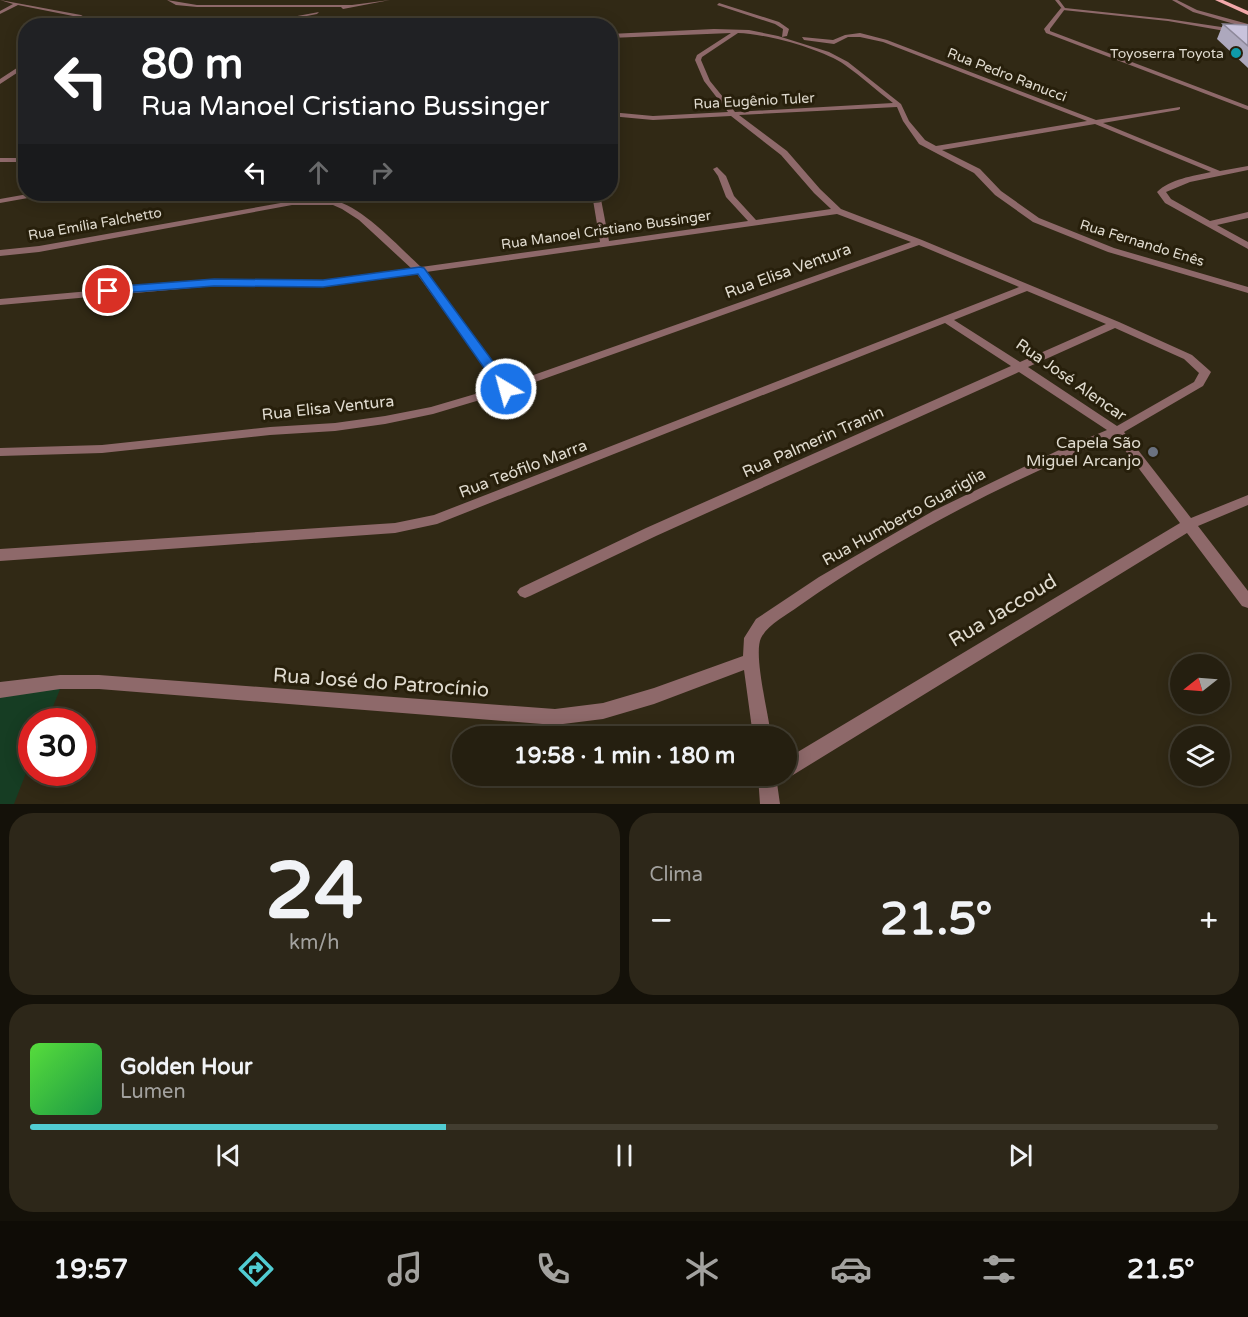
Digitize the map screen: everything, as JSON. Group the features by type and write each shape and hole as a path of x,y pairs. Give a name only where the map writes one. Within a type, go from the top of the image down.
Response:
{"main road":[{"path":"1218,0 1248,13"},
{"path":"1229,0 1248,8"}],"street":[{"path":"0,0 84,18"},
{"path":"169,0 176,4 197,6 351,6"},
{"path":"287,18 388,0"},
{"path":"1057,0 1063,9"},
{"path":"1174,0 1195,11 1248,26"},
{"path":"0,13 17,4"},
{"path":"719,4 777,23 786,29 781,37"},
{"path":"1063,9 1138,16 1248,33"},
{"path":"1063,9 1047,29 1048,32 1248,108"},
{"path":"738,31 703,52 698,60 707,81 734,115 784,153 838,211"},
{"name":"Rua Fernando Enês","path":"618,36 738,31 781,37 838,58 899,105 915,135 934,150 977,171 998,194 1036,220 1111,250 1248,290"},
{"name":"Rua Pedro Ranucci","path":"781,37 827,42 839,41 851,36 875,38 1093,121 1221,174"},
{"path":"0,82 18,70"},
{"name":"Rua Eugênio Tuler","path":"618,115 653,118 899,105"},
{"path":"934,150 1178,108"},
{"path":"0,160 18,160"},
{"path":"1248,168 1178,183 1164,188 1161,192 1168,201 1248,246"},
{"path":"717,170 722,176 730,197 753,222"},
{"path":"0,201 18,198"},
{"name":"Rua Emília Falchetto","path":"0,253 39,249 235,212 292,203 324,201 345,207 362,218 420,271 506,389"},
{"path":"597,201 605,243"},
{"name":"Rua Manoel Cristiano Bussinger","path":"0,302 214,283 323,284 838,211 1028,287 1188,357"},
{"path":"1208,224 1248,215"},
{"name":"Rua Elisa Ventura","path":"0,452 102,449 270,431 335,427 423,412 506,389 919,242"},
{"name":"Rua Teófilo Marra","path":"0,555 395,528 437,519 1028,287"},
{"name":"Rua José Alencar","path":"946,319 1117,431 1248,602"},
{"name":"Rua Palmerin Tranin","path":"525,592 662,527 1115,324"},
{"name":"Rua Humberto Guariglia","path":"761,726 751,660 752,638 762,624 824,580 938,515 1062,454 1117,431 1198,384 1205,372 1188,357"},
{"name":"Rua Jaccoud","path":"797,762 1190,524 1248,500"},
{"name":"Rua José do Patrocínio","path":"0,690 60,682 99,682 555,717 603,711 654,696 751,660"},
{"path":"770,786 770,804"}],"green space":[{"path":"61,687 52,708 18,708 18,786 21,786 14,804 0,804 0,694"}],"building":[{"path":"1223,24 1248,25 1248,46"}],"place":[{"name":"Toyoserra Toyota","path":"1236,53"},
{"name":"Capela São Miguel Arcanjo","path":"1153,452"}],"route":[{"path":"108,291 214,283 323,284 420,271 506,389"}]}
